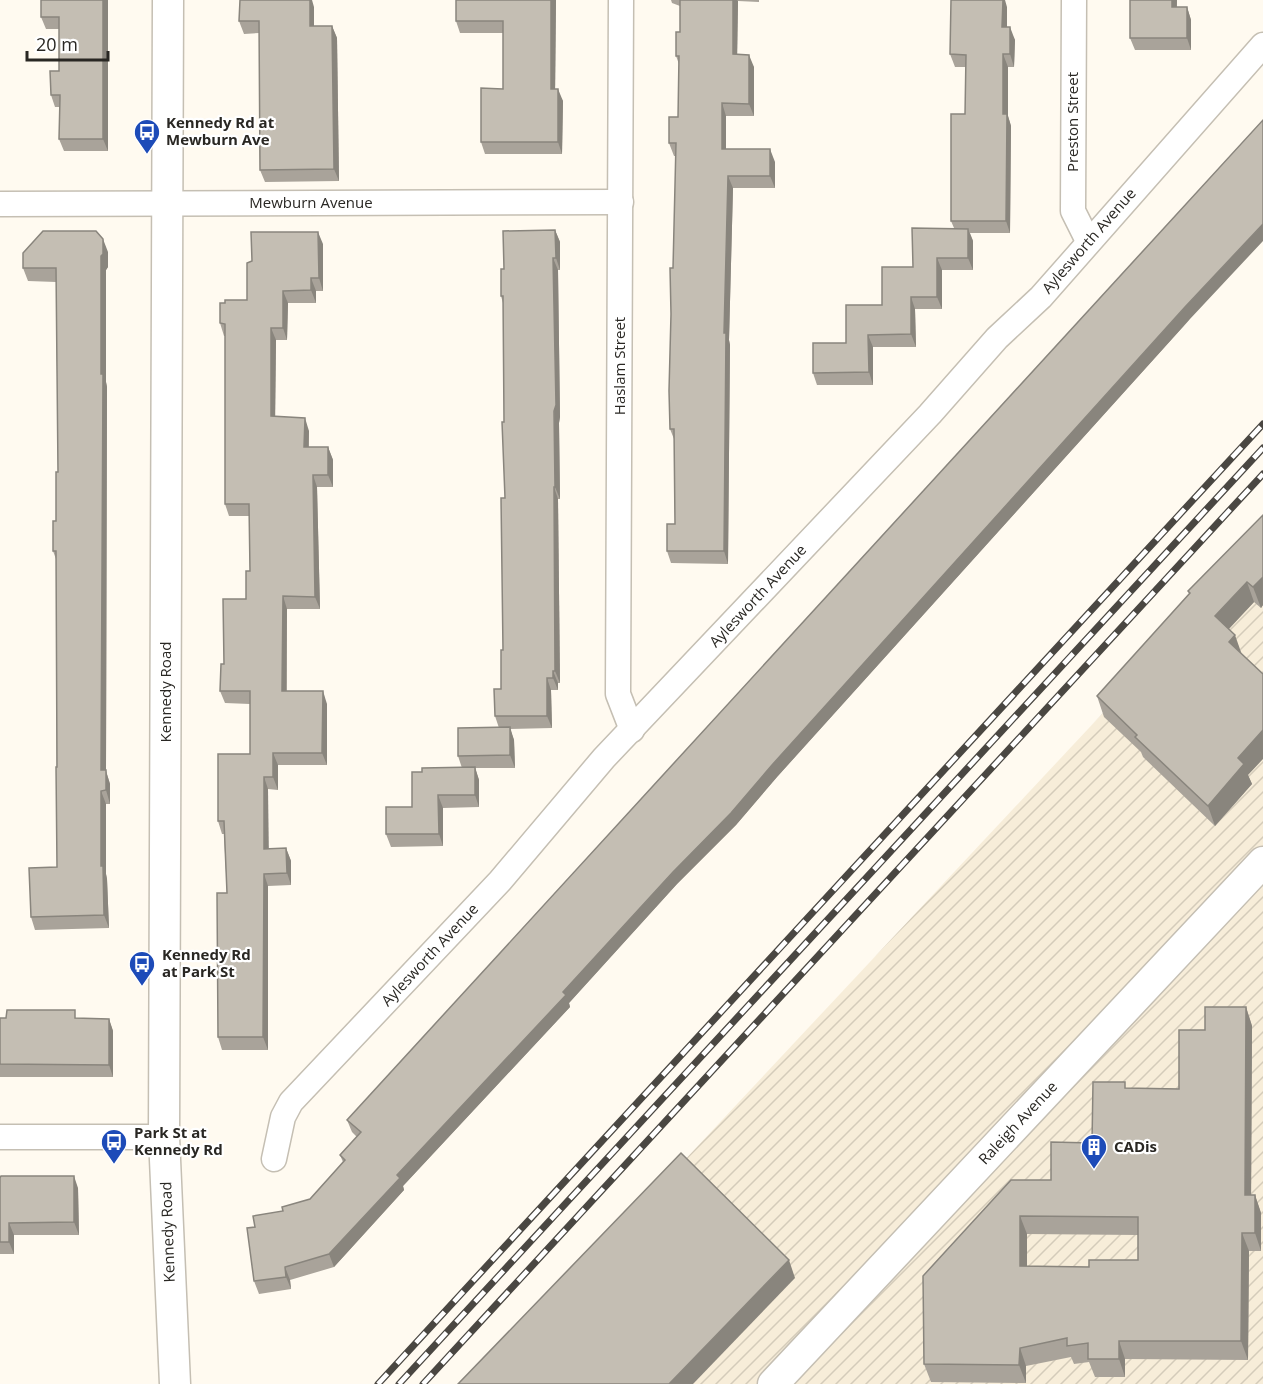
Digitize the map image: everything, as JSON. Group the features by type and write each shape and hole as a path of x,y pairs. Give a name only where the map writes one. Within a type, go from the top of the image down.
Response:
{"street":[{"name":"Kennedy Road","path":"168,0 164,1137 174,1370"},
{"name":"Haslam Street","path":"621,0 618,694 632,730"},
{"name":"Preston Street","path":"1074,0 1073,211 1088,242"},
{"name":"Aylesworth Avenue","path":"274,1159 284,1117 291,1102 500,881 597,766 930,414 998,338 1041,297 1263,45"},
{"name":"Mewburn Avenue","path":"0,204 621,202"},
{"name":"Raleigh Avenue","path":"773,1384 1263,862"},
{"path":"0,1137 164,1137"}],"shaded area":[{"path":"1263,542 1263,1384 475,1384"}],"building":[{"path":"41,0 103,0 103,139 59,139 60,95 51,95 50,71 59,71 59,17 41,17"},
{"path":"240,0 310,0 310,26 332,26 334,169 260,170 259,21 239,21"},
{"path":"456,0 551,0 551,89 558,89 558,142 481,142 481,88 503,89 503,21 456,21"},
{"path":"680,0 733,0 733,54 749,55 749,104 722,103 722,149 770,149 770,176 728,176 724,333 726,333 724,551 667,551 667,524 675,524 674,429 670,429 669,391 670,268 673,268 676,143 669,143 669,117 678,117 679,56 676,56 676,32 680,32"},
{"path":"951,0 1003,0 1002,27 1010,27 1010,54 1003,54 1003,114 1007,114 1006,221 951,221 951,114 965,114 966,55 950,54"},
{"path":"1130,0 1172,0 1172,7 1187,7 1187,38 1130,38"},
{"path":"1263,120 1263,224 1185,307 731,813 673,872 563,992 566,995 397,1175 400,1178 329,1254 285,1267 286,1277 254,1281 247,1228 255,1227 253,1216 283,1211 282,1207 310,1199 345,1160 340,1155 361,1132 347,1120"},
{"path":"912,228 968,229 968,258 937,258 937,297 911,297 911,334 868,335 869,372 813,373 813,343 846,343 846,305 882,305 882,267 913,267"},
{"path":"555,230 556,258 553,258 556,405 554,411 555,671 553,671 553,678 547,678 547,716 495,716 494,689 501,689 501,650 503,650 501,498 505,498 501,269 504,269 503,231"},
{"path":"43,231 96,231 103,239 101,256 101,374 103,374 101,770 106,770 106,790 101,791 101,866 103,866 104,915 31,917 29,868 57,867 56,551 53,551 53,521 56,521 56,472 58,472 56,268 23,268 23,253"},
{"path":"251,232 318,232 319,278 311,278 311,290 283,291 283,328 271,328 271,416 305,418 304,447 328,447 328,475 313,475 315,597 283,596 282,691 323,691 322,753 273,753 273,777 264,777 264,849 286,848 287,873 264,874 263,1037 218,1037 217,893 227,893 224,821 218,821 218,754 250,754 250,691 220,691 221,664 224,664 223,599 246,599 246,571 250,571 249,504 225,504 225,324 220,323 220,303 225,303 225,300 247,300 247,263 252,261"},
{"path":"1263,515 1263,577 1253,587 1247,582 1215,616 1235,635 1229,642 1263,674 1263,730 1238,758 1244,764 1208,806 1135,737 1137,735 1097,696 1190,593 1188,591"},
{"path":"510,727 510,755 458,756 458,728"},
{"path":"475,767 475,795 438,795 439,834 386,834 386,807 412,807 412,772 422,772 422,768"},
{"path":"1205,1007 1246,1007 1245,1195 1255,1195 1255,1233 1242,1233 1241,1341 1119,1341 1119,1359 1088,1359 1088,1343 1067,1346 1067,1338 1020,1348 1019,1365 924,1364 923,1276 1011,1180 1051,1180 1051,1142 1092,1143 1093,1082 1125,1082 1125,1088 1179,1089 1179,1030 1205,1030","holes":["1020,1216 1138,1217 1138,1260 1089,1260 1089,1267 1020,1266"]},
{"path":"7,1010 75,1010 75,1018 109,1019 109,1065 0,1064 0,1018 6,1018"},
{"path":"681,1153 789,1260 669,1384 458,1384"},
{"path":"1,1176 74,1176 74,1222 9,1223 9,1242 0,1242"}],"railway":[{"path":"378,1384 1263,424"},
{"path":"399,1384 1263,448"},
{"path":"423,1384 1263,474"}],"place":[{"name":"Kennedy Rd at Mewburn Ave","path":"147,155"},
{"name":"Kennedy Rd at Park St","path":"142,987"},
{"name":"Park St at Kennedy Rd","path":"114,1165"},
{"name":"CADis","path":"1094,1170"}]}
